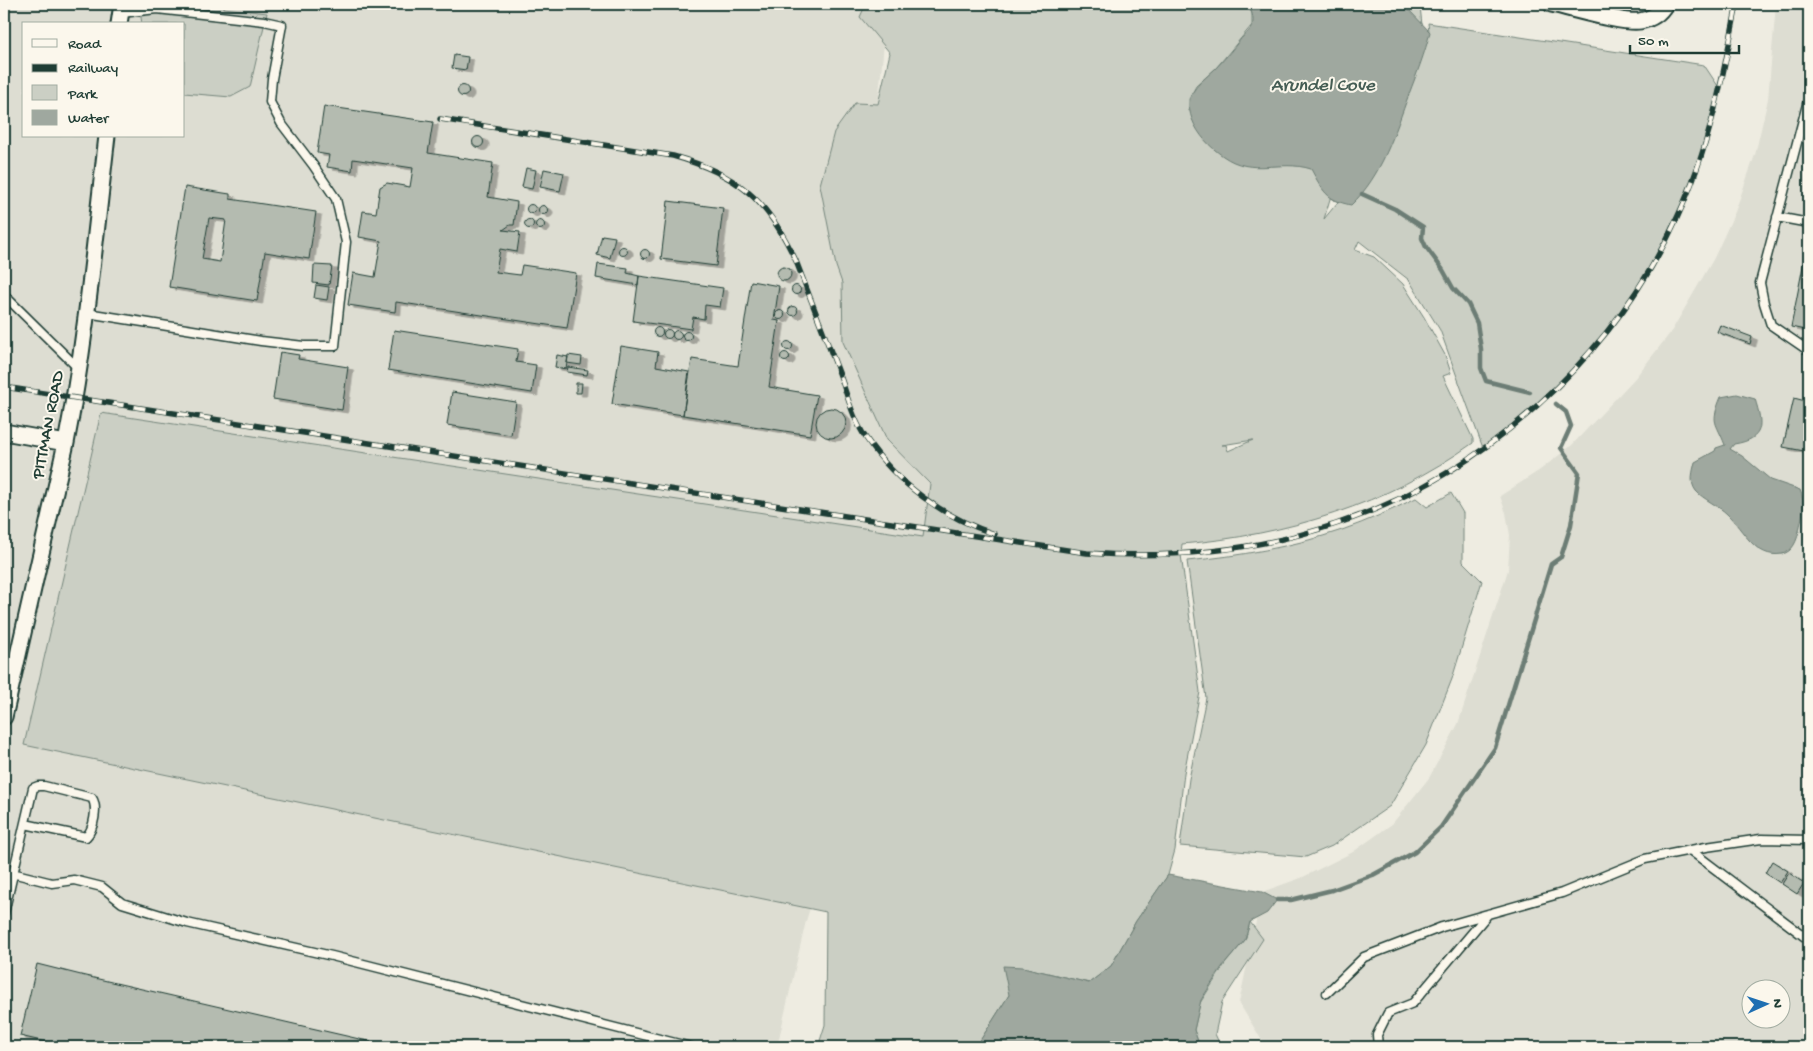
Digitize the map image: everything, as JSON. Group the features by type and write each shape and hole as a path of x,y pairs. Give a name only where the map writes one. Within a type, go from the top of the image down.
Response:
{"street":[{"path":"1552,4 1624,20 1640,21 1662,10 1665,4"},
{"name":"PITTMAN ROAD","path":"4,717 66,443 87,314 106,138"},
{"path":"4,432 66,443"}],"lane":[{"path":"87,314 272,342 304,346 335,346 346,242 336,199 281,123 270,102 272,79 282,25 157,9 120,13"},
{"path":"1809,97 1807,112 1760,282 1764,304 1771,325 1809,351"},
{"path":"1778,217 1809,223"},
{"path":"4,294 79,369"},
{"path":"4,913 33,788 38,786 92,798 95,802 96,809 89,834 86,837 25,824"},
{"path":"1327,993 1364,956 1442,927 1562,893 1645,859 1761,839 1809,840"},
{"path":"1690,850 1809,940"},
{"path":"4,871 52,884 74,880 102,886 122,903 187,923 332,956 691,1047"},
{"path":"1378,1047 1376,1035 1388,1012 1412,1003 1488,914"}],"shaded area":[{"path":"4,4 888,4 878,104 939,495 806,921 777,1047 4,1047"},
{"path":"1776,4 1809,4 1809,1047 1266,1047 1239,1003 1262,892 1301,878 1353,852 1392,824 1429,778 1458,724 1508,570 1510,535 1506,513 1500,496 1540,470 1572,445 1635,378 1671,332 1714,258 1735,212 1755,155 1768,99"}],"green space":[{"path":"139,4 224,4 224,8 267,13 250,87 231,97 185,93 185,22 142,22"},
{"path":"866,4 1248,4 1252,14 1252,25 1216,68 1196,86 1189,99 1189,111 1354,4 1418,4 1420,6 1422,25 1429,31 1428,23 1704,65 1720,89 1698,169 1685,202 1652,266 1633,296 1590,352 1566,378 1527,415 1483,448 1440,330 1409,280 1359,241 1355,250 1374,257 1403,284 1424,317 1445,355 1451,373 1443,376 1473,439 1473,443 1440,465 1406,484 1334,513 1260,533 1182,544 1181,555 1200,692 1184,773 1175,850 1168,875 1136,921 1111,966 1089,983 1023,967 1009,995 976,1047 818,1047 825,1025 826,912 24,745 101,413 923,537 930,484 887,440 843,342 842,283 836,266 820,185 834,132 855,103 878,104 890,53 860,17","holes":["1330,199 1338,202 1324,219","1253,440 1228,451 1226,445 1222,445"]},
{"path":"1451,493 1463,513 1463,562 1482,581 1452,679 1426,745 1390,806 1332,846 1306,857 1180,846 1189,779 1206,698 1187,561 1285,546 1342,530 1416,498 1427,507"},
{"path":"1250,922 1263,939 1222,1002 1215,1034 1221,1047 1200,1047 1194,1030 1200,1003 1225,964 1245,940"}],"water":[{"name":"Arundel Cove","path":"1248,4 1390,4 1409,10 1430,32 1421,63 1386,153 1371,181 1351,205 1336,200 1326,193 1311,169 1299,166 1256,167 1234,162 1209,145 1195,125 1189,103 1191,96 1198,85 1222,62 1251,28 1253,18"},
{"path":"1737,394 1755,399 1760,423 1759,429 1751,439 1734,444 1730,449 1742,456 1771,480 1800,490 1802,495 1803,510 1797,538 1792,548 1786,553 1773,554 1757,548 1727,514 1699,494 1694,488 1692,476 1695,462 1715,451 1716,448 1725,445 1715,422 1721,397"},
{"path":"1168,875 1262,892 1277,900 1267,913 1250,922 1245,940 1222,967 1201,1000 1194,1030 1200,1047 976,1047 1009,995 1003,966 1023,967 1089,983 1111,966 1136,921"}],"building":[{"path":"1603,4 1623,4 1622,10 1602,6"},
{"path":"454,55 468,57 466,70 452,68"},
{"path":"463,85 469,91 463,97 457,91"},
{"path":"324,106 433,122 428,153 493,163 488,197 517,202 514,225 510,225 503,230 520,232 517,252 500,249 496,272 520,275 522,265 576,273 567,328 396,302 395,312 348,305 353,273 375,277 381,241 359,237 363,211 376,213 380,187 387,183 410,187 413,168 353,159 352,171 327,167 329,155 317,153"},
{"path":"478,136 484,142 478,148 472,142"},
{"path":"526,168 536,170 532,189 522,187"},
{"path":"544,169 564,173 560,191 540,187"},
{"path":"185,187 230,194 230,199 316,212 309,259 265,252 257,301 169,287","holes":["209,218 226,220 220,262 202,259"]},
{"path":"668,201 723,208 716,266 661,259"},
{"path":"531,204 536,209 531,214 526,209"},
{"path":"543,205 548,210 543,215 538,210"},
{"path":"529,219 534,224 529,229 524,224"},
{"path":"540,220 545,225 540,230 535,225"},
{"path":"602,235 615,237 610,258 597,255"},
{"path":"623,246 628,251 623,256 618,251"},
{"path":"645,249 650,254 645,259 640,254"},
{"path":"1804,261 1809,263 1809,331 1791,327"},
{"path":"598,264 628,268 627,273 639,276 638,285 596,278"},
{"path":"314,265 332,266 329,285 313,283"},
{"path":"781,267 787,267 791,274 787,281 781,281 777,277 777,271"},
{"path":"639,276 723,288 720,307 705,305 704,319 693,317 691,329 633,321"},
{"path":"751,281 779,286 774,320 779,321 769,387 817,395 810,435 683,415 692,359 738,366"},
{"path":"316,285 329,287 327,300 314,298"},
{"path":"796,285 801,290 796,295 791,290"},
{"path":"793,306 798,311 793,316 788,311"},
{"path":"780,310 785,315 780,320 775,315"},
{"path":"1720,325 1752,337 1750,344 1717,332"},
{"path":"658,327 663,332 658,337 653,332"},
{"path":"668,329 673,334 668,339 663,334"},
{"path":"394,330 518,349 516,362 536,365 532,393 388,370"},
{"path":"677,330 682,335 677,340 672,335"},
{"path":"687,331 692,336 687,341 682,336"},
{"path":"788,341 793,346 788,351 783,346"},
{"path":"621,346 658,352 656,366 689,372 683,415 612,404"},
{"path":"280,352 299,355 298,359 348,367 342,410 273,399"},
{"path":"785,352 790,357 785,362 780,357"},
{"path":"557,355 568,357 566,369 555,367"},
{"path":"568,355 582,357 581,365 567,363"},
{"path":"568,367 588,370 587,375 567,372"},
{"path":"576,383 582,383 581,393 576,393"},
{"path":"452,392 516,402 511,435 447,425"},
{"path":"1794,398 1809,402 1809,452 1783,447"},
{"path":"831,408 837,409 845,417 845,429 837,437 831,438 825,437 817,429 816,423 817,417 825,409"},
{"path":"1772,861 1788,871 1780,883 1765,873"},
{"path":"1789,873 1804,883 1797,894 1782,884"},
{"path":"37,964 394,1047 67,1047 20,1036"}],"waterway":[{"path":"1362,194 1395,209 1423,227 1422,238 1426,247 1443,270 1453,288 1468,304 1477,323 1481,349 1481,368 1486,381 1530,392"},
{"path":"1277,900 1291,900 1332,890 1373,875 1415,852 1441,827 1495,748 1551,564 1561,557 1571,525 1579,473 1561,448 1571,426 1566,412 1556,404"}],"railway":[{"path":"4,387 1087,553 1119,555 1182,554 1244,547 1275,541 1336,524 1390,503 1442,476 1491,443 1537,406 1579,364 1617,318 1650,269 1677,218 1698,166 1714,113 1737,4"},
{"path":"440,119 673,156 716,171 748,192 774,221 796,261 855,417 866,438 892,470 923,497 958,519 995,534"}]}
